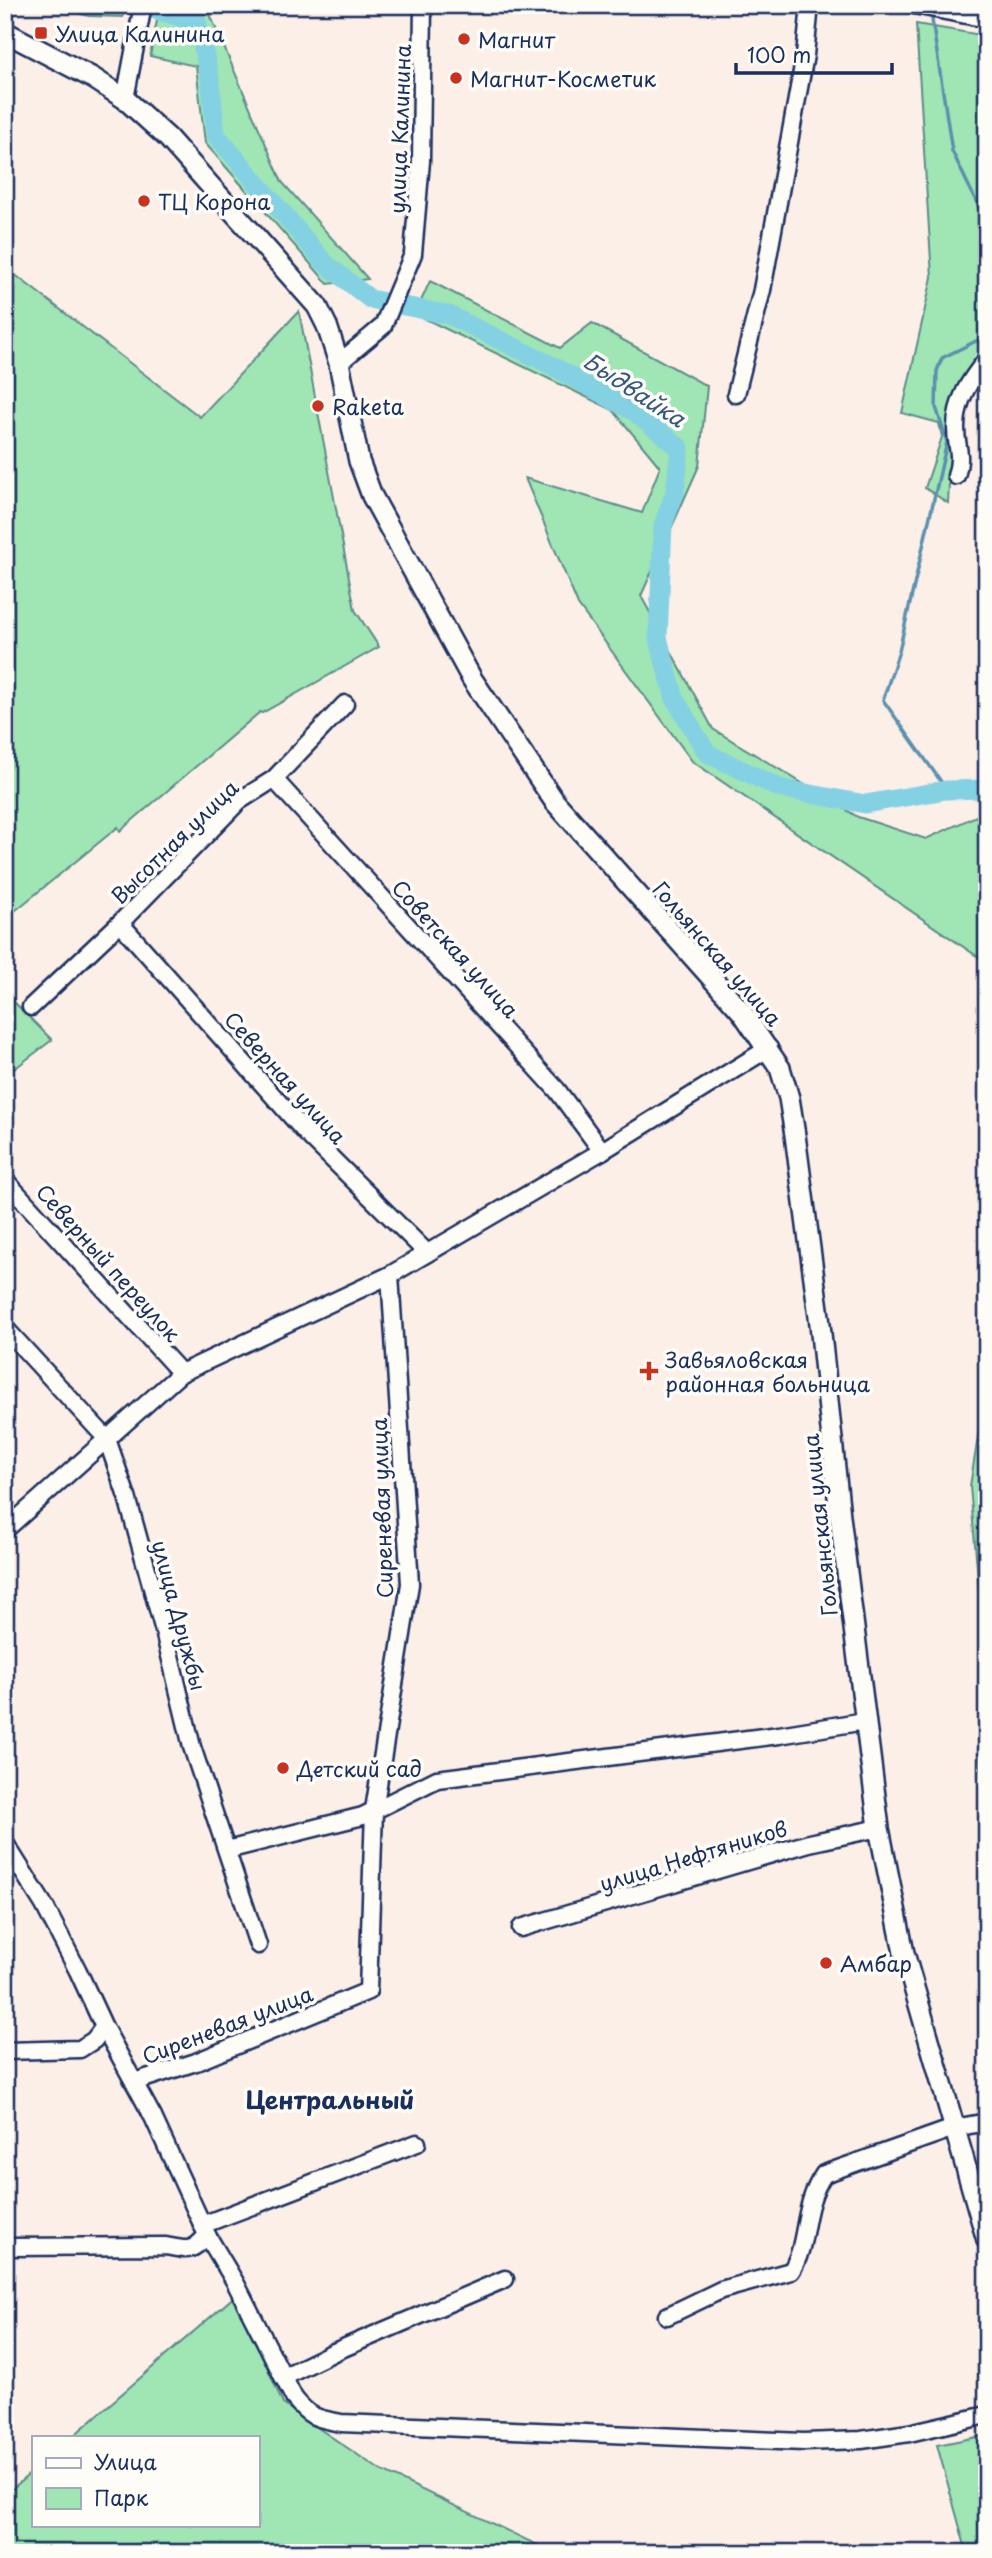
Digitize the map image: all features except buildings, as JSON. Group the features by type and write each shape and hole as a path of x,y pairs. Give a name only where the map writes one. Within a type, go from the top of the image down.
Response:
{"main road":[{"name":"Гольянская улица","path":"5,32 93,78 125,99 168,138 317,306 339,363 359,461 372,496 472,679 555,802 742,1012 769,1048 783,1076 795,1135 820,1324 838,1504 879,1828 904,1953 987,2240"}],"street":[{"path":"125,99 143,5"},
{"name":"улица Калинина","path":"339,363 383,326 414,254 421,161 423,5"},
{"path":"736,394 762,290 805,55 810,5"},
{"path":"914,5 987,19"},
{"path":"956,476 960,460 956,428 961,396 987,359"},
{"name":"Высотная улица","path":"31,1007 120,923 239,801 274,779 345,704"},
{"name":"Советская улица","path":"274,779 557,1090 602,1151"},
{"name":"Северная улица","path":"120,923 306,1133 428,1253"},
{"path":"5,1530 181,1373 390,1275 602,1151 769,1048"},
{"name":"Северный переулок","path":"5,1180 181,1373"},
{"name":"Сиреневая улица","path":"134,2082 196,2062 368,1991 374,1810 410,1584 390,1275"},
{"name":"улица Дружбы","path":"5,1328 107,1439 127,1497 164,1631 192,1747 258,1945"},
{"path":"228,1850 363,1816 437,1779 779,1735 865,1721"},
{"name":"улица Нефтяников","path":"521,1928 808,1843 879,1828"},
{"path":"8,1852 44,1905 134,2082 204,2230 235,2282 283,2377 305,2412 320,2419 341,2423 804,2442 861,2440 909,2433 987,2415"},
{"path":"5,2052 80,2049 94,2040 104,2027"},
{"path":"667,2316 721,2290 791,2271 798,2254 814,2188 824,2174 954,2128 987,2122"},
{"path":"5,2246 196,2248 204,2230 417,2143"},
{"path":"283,2377 334,2352 505,2279"}],"green space":[{"path":"47,5 124,5 123,17 89,16"},
{"path":"160,5 197,5 209,12 282,182 368,279 328,284 205,143 196,66 150,56"},
{"path":"916,24 987,36 987,338 952,425 948,503 925,488 942,437 939,423 902,413 932,277"},
{"path":"5,267 200,417 299,311 355,610 379,647 260,712 120,831 118,827 5,919"},
{"path":"430,281 560,348 592,323 707,386 699,466 641,596 713,729 858,817 926,839 987,811 987,963 692,761 578,605 525,478 642,513 660,467 613,410 415,314"},
{"path":"5,993 52,1040 5,1076"},
{"path":"987,1382 987,1644 982,1626 970,1486"},
{"path":"236,2295 283,2404 380,2470 554,2553 5,2553 5,2495 32,2472 32,2526 259,2526 259,2436 73,2436"},
{"path":"987,2435 987,2553 967,2553 937,2445"}],"water":[{"path":"987,1730 987,1858 979,1741"}],"waterway":[{"name":"Быдвайка","path":"139,5 197,22 210,78 216,135 326,264 370,299 449,315 551,365 636,413 680,448 675,492 663,525 658,638 675,699 707,753 779,788 865,804 946,790 987,789"},
{"path":"932,20 952,151 987,224"},
{"path":"947,790 883,700 899,651 947,442 936,407 937,371 942,358 982,338 987,329"},
{"path":"987,1404 984,1421 987,1530"}],"place":[{"name":"Улица Калинина","path":"41,33"},
{"name":"Магнит","path":"464,39"},
{"name":"Магнит-Косметик","path":"456,78"},
{"name":"ТЦ Корона","path":"144,201"},
{"name":"Raketa","path":"318,406"},
{"name":"Завьяловская районная больница","path":"649,1371"},
{"name":"Детский сад","path":"283,1768"},
{"name":"Амбар","path":"826,1963"}],"district":[{"name":"Центральный","path":"330,2099"}]}
